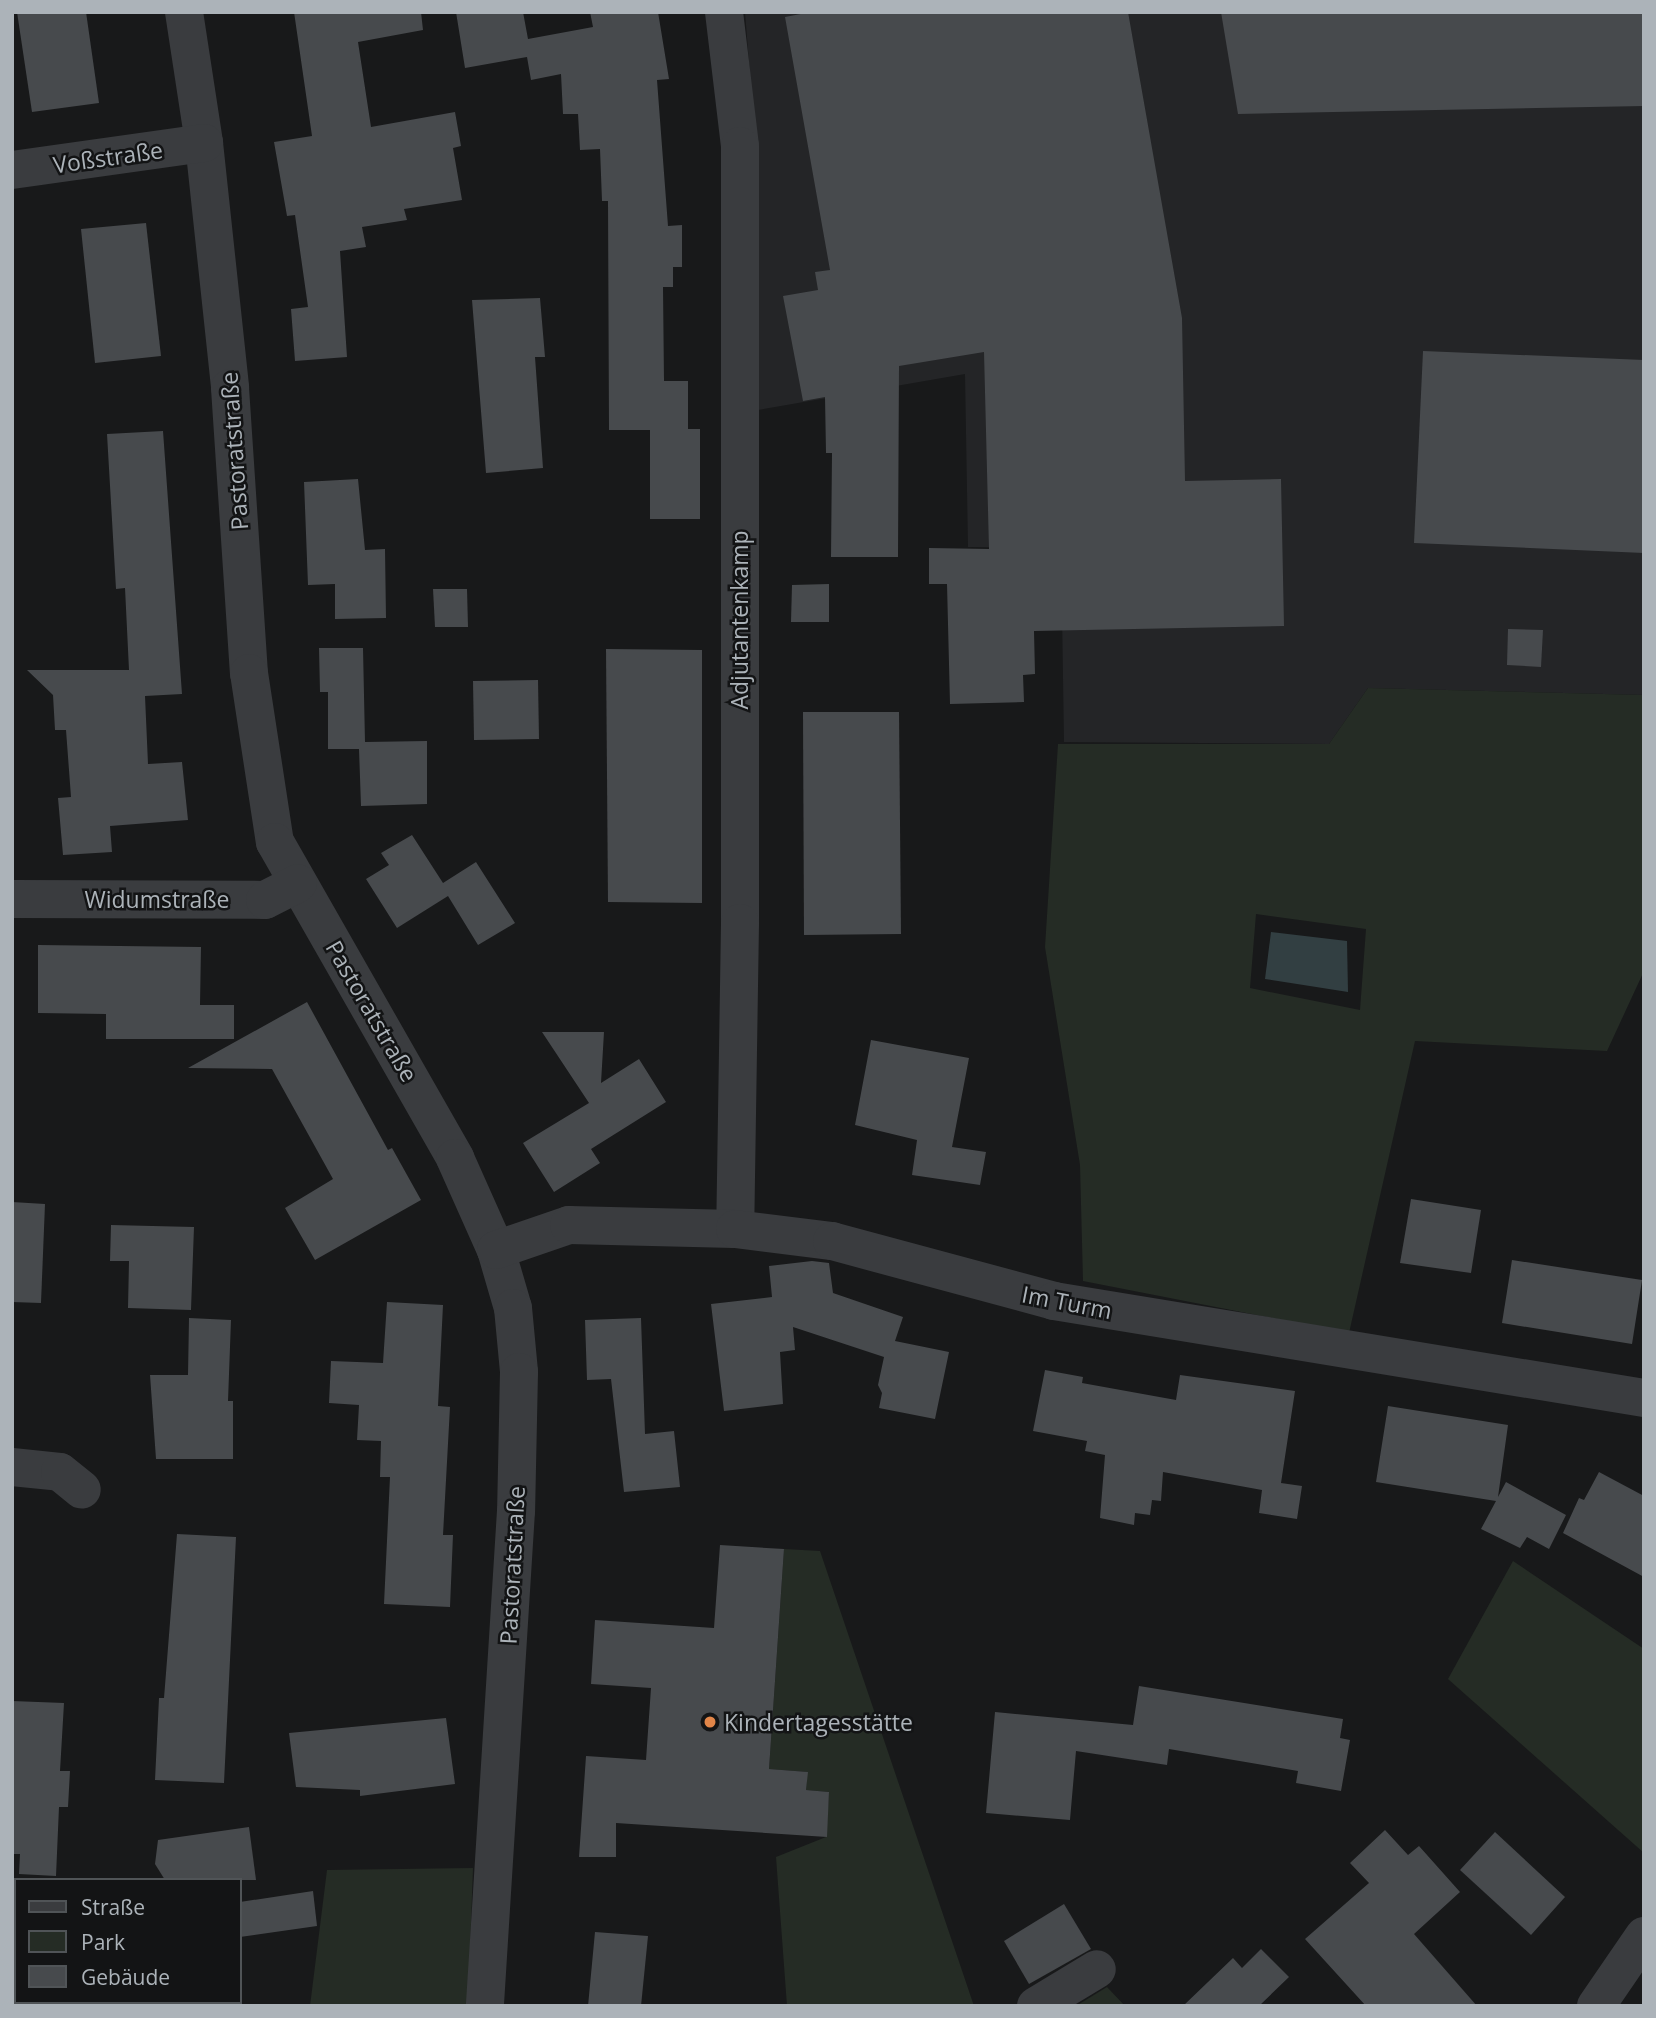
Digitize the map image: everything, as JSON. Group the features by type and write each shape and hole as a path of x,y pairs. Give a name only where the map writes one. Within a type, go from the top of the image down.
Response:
{"street":[{"name":"Pastoratstraße","path":"184,12 204,144 230,388 251,686 275,842 455,1158 496,1250 513,1308 519,1386 516,1511 485,2006"},
{"name":"Adjutantenkamp","path":"724,12 740,146 740,923 735,1229"},
{"name":"Voßstraße","path":"12,170 204,144"},
{"name":"Widumstraße","path":"12,899 265,900 298,883"},
{"name":"Im Turm","path":"496,1250 569,1225 735,1229 832,1241 1054,1301 1644,1398"},
{"path":"12,1467 60,1472 82,1490"},
{"path":"1596,2006 1644,1936"},
{"path":"1036,2006 1097,1969"}],"shaded area":[{"path":"745,12 1644,12 1644,695 1368,688 1329,744 1064,742 1061,548 968,547 965,374 758,410 756,151"},
{"path":"1271,932 1347,941 1348,992 1265,979"}],"green space":[{"path":"1368,688 1644,695 1644,971 1607,1051 1415,1041 1349,1333 1083,1281 1080,1165 1045,947 1058,744 1329,744","holes":["1256,914 1366,929 1360,1010 1250,988"]},
{"path":"784,1549 820,1551 974,2006 787,2006 776,1857 826,1837 829,1792 806,1790 807,1772 769,1769"},
{"path":"1513,1561 1644,1649 1644,1853 1448,1679"},
{"path":"473,1868 468,2006 310,2006 327,1870"},
{"path":"1107,1987 1125,2006 1076,2006"}],"building":[{"path":"17,12 86,12 99,103 32,112"},
{"path":"294,12 421,12 423,30 358,42 371,127 455,112 461,146 453,148 462,200 404,209 407,220 362,227 366,247 340,251 347,357 295,361 291,309 308,307 295,215 287,216 274,142 312,136"},
{"path":"456,12 523,12 528,39 593,27 590,12 658,12 669,79 657,80 668,226 682,225 682,267 673,267 673,287 663,287 664,381 688,381 688,429 700,429 700,519 650,519 650,430 609,430 608,201 602,201 600,149 580,150 578,114 563,114 561,74 531,80 527,57 465,68"},
{"path":"811,12 1128,12 1182,318 1185,481 1281,479 1284,626 1034,631 1035,674 1023,675 1024,702 950,704 947,584 929,584 929,548 989,549 984,352 899,366 898,557 831,557 832,453 826,453 825,397 803,401 783,296 818,290 815,272 830,270 785,17"},
{"path":"1221,12 1644,12 1644,106 1238,114"},
{"path":"146,223 161,356 95,363 81,229"},
{"path":"540,298 545,357 535,357 543,468 486,473 472,300"},
{"path":"1423,351 1644,360 1644,553 1414,543"},
{"path":"163,431 182,694 145,696 148,764 182,762 188,820 110,826 112,852 63,855 58,798 71,797 66,730 55,730 53,695 27,670 129,670 125,588 116,589 107,434"},
{"path":"358,479 365,550 385,549 386,618 335,619 335,584 308,585 304,482"},
{"path":"829,584 829,622 791,622 792,585"},
{"path":"433,589 467,589 468,627 435,627"},
{"path":"1508,629 1543,630 1541,667 1507,665"},
{"path":"319,648 363,648 365,742 427,741 427,804 361,806 359,749 328,749 328,692 320,692"},
{"path":"606,649 702,650 702,903 608,902"},
{"path":"538,680 539,739 474,740 473,681"},
{"path":"803,712 899,712 901,934 804,935"},
{"path":"412,835 443,883 476,862 515,923 478,945 448,896 397,928 366,879 389,865 381,853"},
{"path":"38,945 201,947 200,1005 234,1005 234,1039 106,1039 106,1014 38,1013"},
{"path":"307,1002 388,1150 392,1148 421,1200 315,1260 285,1208 333,1179 272,1069 188,1068"},
{"path":"542,1032 604,1032 601,1083 639,1059 666,1102 591,1149 600,1163 554,1192 523,1143 589,1103"},
{"path":"871,1040 969,1058 952,1147 986,1152 980,1185 912,1175 917,1140 855,1125"},
{"path":"1411,1199 1481,1210 1471,1273 1400,1263"},
{"path":"12,1202 45,1204 41,1303 12,1302"},
{"path":"111,1225 194,1227 191,1310 128,1308 129,1261 110,1261"},
{"path":"1512,1260 1642,1280 1632,1344 1502,1323"},
{"path":"812,1261 829,1263 833,1293 903,1317 895,1341 949,1352 935,1419 879,1408 882,1393 878,1385 884,1357 793,1327 795,1350 780,1352 783,1404 724,1411 711,1304 772,1297 769,1266"},
{"path":"387,1302 443,1305 438,1406 450,1407 443,1535 453,1535 450,1607 384,1604 390,1477 380,1477 381,1441 357,1440 359,1405 329,1403 331,1361 383,1363"},
{"path":"189,1318 231,1320 228,1401 233,1401 233,1459 156,1459 150,1375 188,1375"},
{"path":"641,1318 645,1434 674,1431 680,1487 624,1492 611,1379 587,1380 585,1320"},
{"path":"1045,1370 1083,1377 1082,1383 1176,1400 1180,1375 1295,1391 1281,1483 1302,1486 1297,1519 1259,1513 1262,1490 1163,1472 1161,1501 1152,1500 1150,1515 1135,1513 1134,1525 1100,1518 1105,1455 1085,1451 1087,1441 1033,1431"},
{"path":"1388,1406 1508,1425 1498,1497 1506,1482 1566,1515 1549,1549 1527,1537 1520,1548 1481,1529 1496,1501 1376,1482"},
{"path":"1599,1472 1644,1496 1644,1577 1563,1533 1579,1498 1584,1500"},
{"path":"177,1534 236,1537 224,1783 155,1780 159,1698 164,1698"},
{"name":"Kindertagesstätte","path":"720,1545 784,1549 769,1769 808,1772 806,1790 829,1792 827,1837 616,1823 616,1857 579,1857 586,1756 646,1760 651,1688 591,1684 595,1620 714,1628"},
{"path":"1139,1686 1343,1719 1340,1738 1350,1740 1341,1791 1296,1783 1298,1771 1169,1749 1167,1765 1076,1751 1070,1820 986,1813 995,1712 1133,1725"},
{"path":"12,1701 64,1703 60,1771 70,1771 68,1807 59,1807 56,1876 19,1874 20,1854 12,1854"},
{"path":"446,1718 455,1784 360,1796 360,1790 296,1787 289,1733"},
{"path":"249,1827 256,1880 164,1878 155,1864 158,1840"},
{"path":"1385,1830 1408,1855 1419,1846 1460,1892 1414,1934 1477,2006 1366,2006 1305,1939 1369,1883 1350,1863"},
{"path":"1495,1832 1565,1897 1531,1935 1460,1870"},
{"path":"313,1891 317,1926 242,1937 242,1902"},
{"path":"1064,1904 1091,1949 1029,1984 1004,1941"},
{"path":"595,1932 648,1936 641,2006 588,2006"},
{"path":"1261,1949 1289,1977 1259,2006 1183,2006 1233,1958 1242,1968"}],"place":[{"name":"Kindertagesstätte","path":"710,1722"}]}
